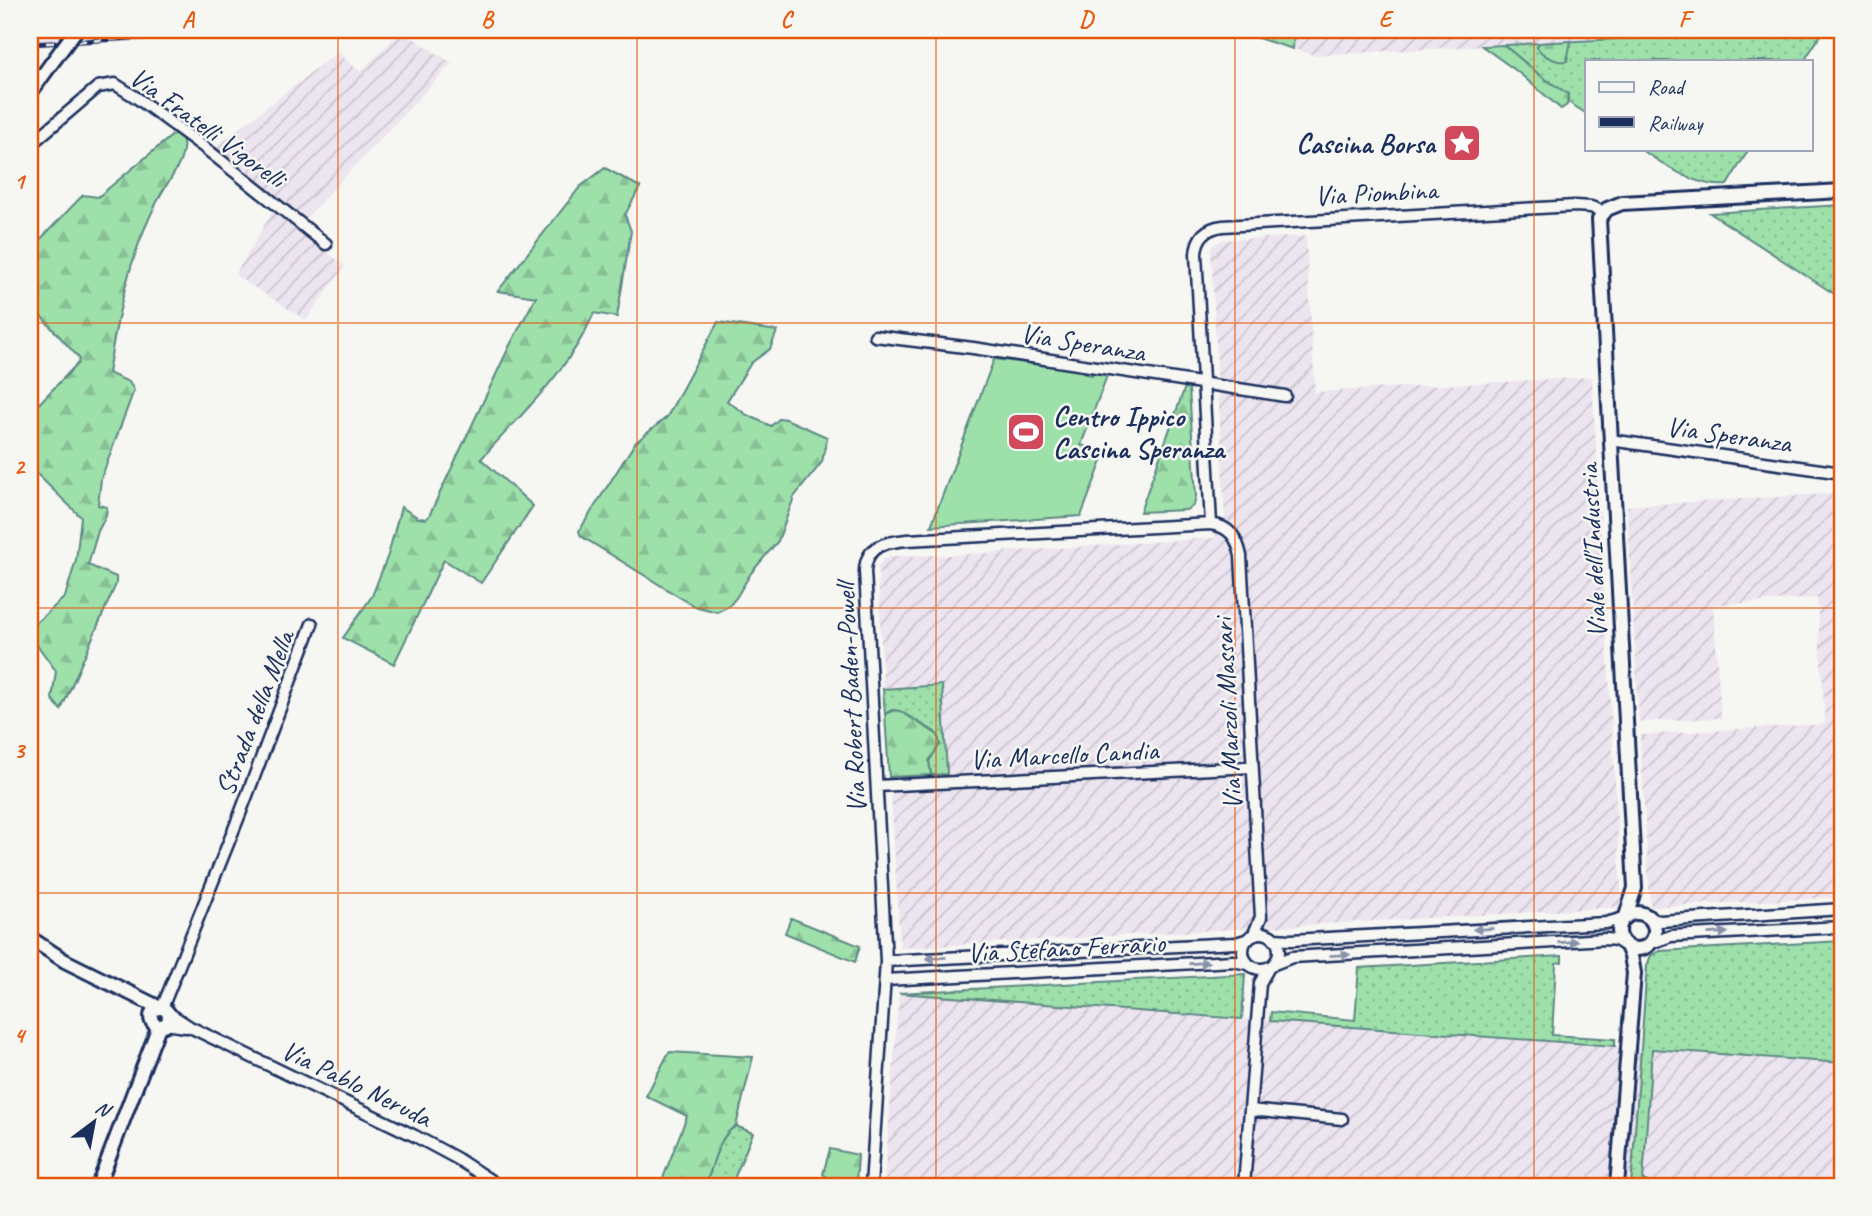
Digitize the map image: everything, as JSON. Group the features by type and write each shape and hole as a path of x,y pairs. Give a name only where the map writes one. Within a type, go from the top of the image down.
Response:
{"street":[{"path":"30,93 76,30"},
{"name":"Via Fratelli Vigorelli","path":"30,145 98,87 115,84 205,148 326,244"},
{"name":"Via Piombina","path":"1211,524 1196,248 1201,237 1213,227 1575,206 1591,207 1604,212 1619,204 1842,191"},
{"name":"Viale dell'Industria","path":"1604,212 1599,228 1635,888"},
{"name":"Via Speranza","path":"875,336 1285,396"},
{"name":"Via Speranza","path":"1610,440 1842,473"},
{"name":"Via Marzoli Massari","path":"1211,524 1230,531 1236,537 1241,556 1261,918 1272,938"},
{"name":"Via Robert Baden-Powell","path":"871,1186 887,961 865,571 868,557 885,542 1211,524"},
{"name":"Strada della Mella","path":"160,1016 312,624"},
{"name":"Via Marcello Candia","path":"877,786 1252,767"},
{"path":"1617,1186 1634,973 1631,956 1619,934 1620,922 1625,917 1635,888"},
{"path":"1634,973 1655,928 1635,888"},
{"path":"1260,983 1245,959 1244,948 1251,937 1264,934 1272,938 1291,940 1605,923 1637,913 1660,921 1842,909"},
{"name":"Via Marzoli Massari","path":"1251,937 1261,918"},
{"path":"1251,966 1272,966 1281,960 1297,957 1606,939 1616,940 1635,949 1667,936 1842,928"},
{"name":"Via Stefano Ferrario","path":"887,961 1236,943 1251,937"},
{"path":"30,938 49,952 119,989 160,1016 98,1186"},
{"path":"1244,1186 1260,983 1277,960 1279,948 1272,938"},
{"name":"Via Stefano Ferrario","path":"886,980 1233,961 1251,966"},
{"name":"Via Pablo Neruda","path":"160,1016 190,1027 441,1150 499,1186"},
{"path":"1250,1110 1342,1119"},
{"path":"30,1183 37,1186"}],"shaded area":[{"path":"116,30 349,30 30,47 30,35"},
{"path":"1232,30 1789,30 1314,55"},
{"path":"402,31 452,63 304,220 214,148 338,52 360,72"},
{"path":"273,211 345,266 306,320 235,275"},
{"path":"1306,236 1315,392 1592,377 1622,907 900,948 891,792 948,789 942,686 883,689 878,566 884,559 893,556 953,555 1214,538 1225,519 1211,250 1213,245 1224,240"},
{"path":"1842,493 1842,897 1652,907 1640,735 1825,724 1817,598 1713,605 1721,718 1639,722 1627,506"},
{"path":"899,993 1842,1063 1842,1186 884,1186"}],"green space":[{"path":"1232,30 1267,30 1294,35 1293,49"},
{"path":"1824,30 1805,60 1585,60 1585,113 1568,102 1568,94 1542,77 1504,45"},
{"path":"1571,41 1567,61 1550,58 1537,47 1539,43"},
{"path":"1504,45 1542,77 1568,94 1567,105 1561,109 1518,72 1482,46"},
{"path":"175,133 182,137 183,153 150,217 133,261 121,305 108,373 129,382 134,390 101,479 98,505 107,507 106,516 98,531 88,565 116,577 116,584 61,710 52,699 56,671 30,635 30,628 65,597 76,560 81,517 30,467 30,413 78,363 79,358 30,304 30,250 83,195 98,197"},
{"path":"1642,150 1748,150 1727,185 1704,183 1670,168"},
{"path":"605,168 640,187 625,215 631,231 617,317 594,313 572,354 558,373 481,459 533,506 481,583 444,560 394,664 343,638 372,596 388,555 401,507 419,518 426,519 429,516 510,345 536,297 498,291 580,187"},
{"path":"1842,205 1842,299 1710,213"},
{"path":"718,322 777,331 770,349 751,363 727,401 747,415 771,426 780,418 786,419 827,437 822,462 794,497 778,541 751,573 736,598 729,606 717,612 694,606 581,536 579,531 635,443 667,417"},
{"name":"Centro Ippico Cascina Speranza","path":"994,359 1083,370 1092,375 1097,371 1108,373 1081,445 1105,453 1081,516 931,526"},
{"path":"1185,387 1189,389 1196,496 1194,505 1186,510 1140,512"},
{"path":"942,685 947,774 931,775 929,761 940,744 935,732 899,712 892,710 885,714 883,689"},
{"path":"894,710 938,735 940,744 929,761 931,775 889,777 885,714"},
{"path":"791,918 860,946 855,962 785,933"},
{"path":"1842,941 1842,1063 1652,1049 1643,1180 1648,1182 1648,1186 1631,1186 1647,966 1651,955 1660,951"},
{"path":"1562,956 1562,962 1556,963 1552,1035 1615,1039 1615,1046 1270,1021 1271,1012 1355,1020 1359,968"},
{"path":"1245,974 1242,1019 899,993"},
{"path":"669,1052 753,1057 736,1126 724,1137 705,1186 660,1186 687,1116 646,1096"},
{"path":"736,1126 753,1133 731,1186 705,1186 724,1137"},
{"path":"830,1149 858,1155 856,1184 828,1178 823,1174"}],"railway":[{"path":"30,44 279,30"}],"place":[{"name":"Cascina Borsa","path":"1462,143"},
{"name":"Centro Ippico Cascina Speranza","path":"1026,432"}]}
